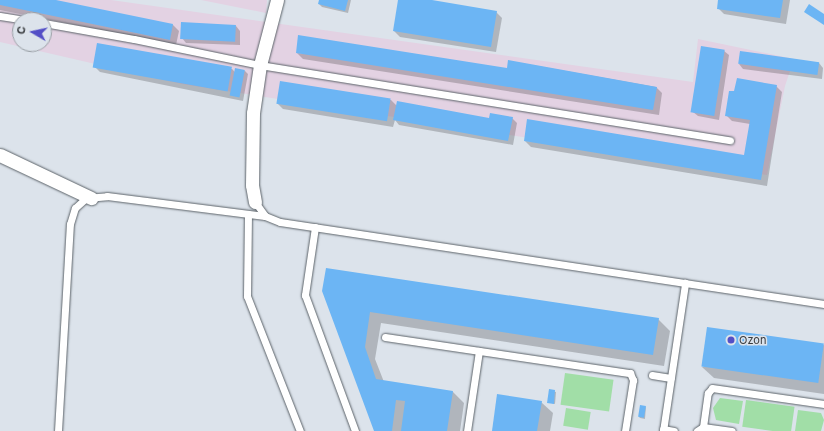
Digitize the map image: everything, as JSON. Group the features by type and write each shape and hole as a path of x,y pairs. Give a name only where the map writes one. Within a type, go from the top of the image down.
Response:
{"street":[{"path":"255,202 252,185 253,114 260,65 277,0"},
{"path":"0,155 90,198"}],"lane":[{"path":"0,16 12,18"},
{"path":"52,24 134,39 260,65 730,140"},
{"path":"58,431 70,224 74,208 90,198 107,196 265,216 280,222 824,304"},
{"path":"255,202 265,216"},
{"path":"248,214 247,296 300,431"},
{"path":"315,227 306,295 355,431"},
{"path":"674,431 663,430 685,283"},
{"path":"385,337 630,374 633,380 626,431"},
{"path":"467,431 479,351"},
{"path":"652,375 671,378"},
{"path":"732,431 700,429 708,393 712,388 824,404"}],"shaded area":[{"path":"0,0 111,0 693,82 698,39 794,59 785,86 767,175 182,84 43,52 52,52 52,12 12,12 12,45 0,42"},
{"path":"201,0 267,0 266,13"}],"green space":[{"path":"565,373 614,380 609,412 561,405"},
{"path":"720,398 743,401 739,424 716,420 713,408"},
{"path":"746,400 795,407 791,431 773,431 742,427"},
{"path":"566,408 591,412 588,430 563,426"},
{"path":"798,410 821,413 824,420 821,431 795,431"}],"building":[{"path":"0,0 56,0 173,24 170,40 52,16 52,12 34,12 0,5"},
{"path":"319,0 348,0 345,11 318,4"},
{"path":"398,0 432,0 497,11 491,47 393,31"},
{"path":"718,0 783,0 780,18 717,9"},
{"path":"809,4 824,14 824,25 804,12"},
{"path":"181,22 236,25 235,42 180,39"},
{"path":"298,35 507,68 508,60 657,87 653,110 296,53"},
{"path":"97,43 232,67 228,91 93,68"},
{"path":"701,46 725,50 714,116 691,112"},
{"path":"740,51 819,62 817,75 738,64"},
{"path":"235,68 245,70 239,97 230,95"},
{"path":"737,78 777,85 761,180 524,141 527,119 744,155 750,120 725,116 729,91 734,91"},
{"path":"280,81 391,99 387,121 276,104"},
{"path":"397,101 489,118 490,113 513,117 508,141 393,120"},
{"path":"326,268 659,318 653,355 370,312 365,347 376,379 453,391 447,431 401,431 405,401 396,400 392,431 374,431 322,291"},
{"path":"707,327 824,343 818,383 701,367"},
{"path":"549,389 555,390 554,404 547,403"},
{"path":"497,394 542,401 537,431 492,431"},
{"path":"640,405 646,406 644,418 638,417"}],"place":[{"name":"Ozon","path":"731,340"}]}
